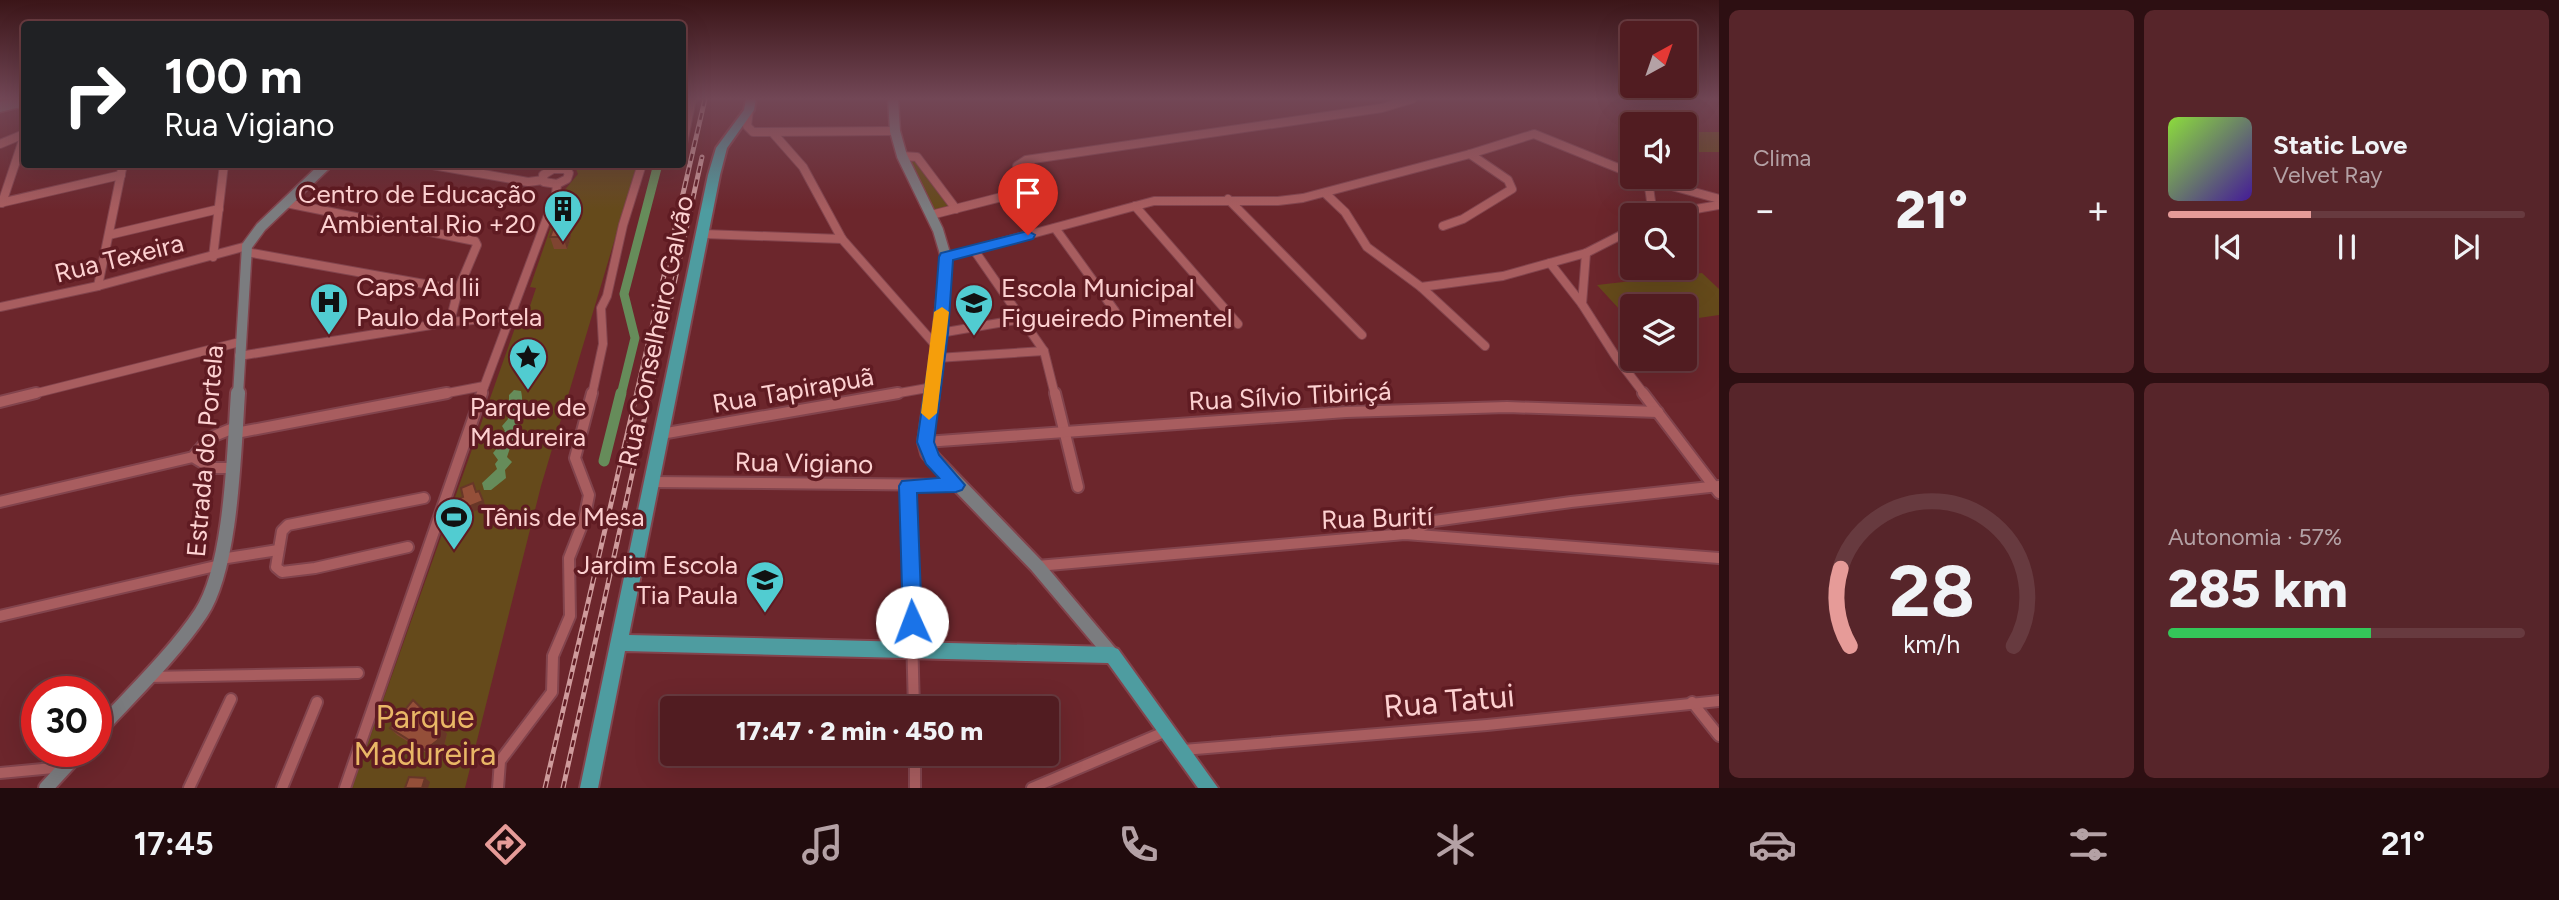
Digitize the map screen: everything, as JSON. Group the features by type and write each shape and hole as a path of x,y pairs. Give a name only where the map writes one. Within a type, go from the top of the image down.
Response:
{"main road":[{"name":"Rua Conselheiro Galvão","path":"589,788 722,148 730,136"},
{"path":"619,643 1112,655 1209,788"}],"street":[{"path":"775,136 803,167 842,239 937,353"},
{"path":"896,136 902,156 931,215 946,257 940,333 925,442 932,459 1037,566 1112,655"},
{"path":"931,215 1017,193 1020,189 1017,166 1026,160 1192,136"},
{"path":"946,257 1135,206 1172,199 1287,200 1325,193 1470,154 1526,136"},
{"path":"1542,136 1574,152 1620,169"},
{"path":"0,144 21,137"},
{"path":"1,203 21,145"},
{"path":"1443,226 1463,219 1512,188 1508,180 1470,154"},
{"path":"902,156 917,157 956,209"},
{"path":"98,286 122,168"},
{"path":"214,257 224,168"},
{"path":"323,168 261,227 246,249 458,290"},
{"path":"449,168 528,182 543,177 553,168"},
{"path":"544,168 543,177 547,184 557,184 569,176 562,168"},
{"path":"498,788 500,761 552,692 554,656 570,616 569,558 584,520 589,495 575,458 600,363 603,344 601,308 607,296 622,225 641,168"},
{"path":"1,203 121,175"},
{"path":"345,788 508,317 556,194 557,184"},
{"path":"1682,189 1719,199"},
{"path":"1325,193 1345,212 1367,247 1420,287 1485,346"},
{"path":"1228,199 1362,335"},
{"path":"286,203 471,238 477,245 458,290 450,322"},
{"path":"1697,208 1719,205"},
{"path":"1135,206 1238,324"},
{"path":"109,235 219,209"},
{"path":"1055,228 1115,311"},
{"path":"704,234 842,239"},
{"path":"1420,287 1494,278 1586,253 1620,236"},
{"name":"Rua Texeira","path":"0,307 246,249"},
{"name":"Estrada do Portela","path":"112,716 202,611 214,586 220,562 233,468 246,249"},
{"path":"974,250 1044,351 1078,486"},
{"path":"1582,304 1586,253"},
{"path":"1550,263 1582,304 1616,357 1717,489"},
{"path":"239,356 450,322 508,317"},
{"path":"940,333 1022,319"},
{"path":"0,402 240,342"},
{"path":"937,353 1044,351"},
{"path":"0,502 193,457 209,438 236,430 484,386"},
{"name":"Rua Tapirapuã","path":"661,434 933,387"},
{"name":"Rua Sílvio Tibiriçá","path":"925,442 1346,412 1507,407 1658,412"},
{"path":"193,457 211,470 233,468"},
{"name":"Rua Vigiano","path":"652,482 956,485"},
{"path":"908,486 914,696"},
{"path":"1405,534 1434,521 1571,502 1717,489"},
{"path":"408,547 292,571 278,569 282,531 296,522 424,498"},
{"name":"Rua Burití","path":"1037,566 1405,534 1719,558"},
{"path":"0,615 278,550"},
{"path":"148,677 358,673"},
{"path":"189,788 231,699"},
{"name":"Rua Tatui","path":"1183,750 1487,725 1719,701"},
{"path":"282,788 317,702"},
{"path":"1692,702 1719,736"},
{"path":"1032,788 1168,730"},
{"path":"915,766 915,788"},
{"path":"0,773 64,767"},
{"path":"46,788 64,767"}],"green space":[{"path":"1697,136 1719,136 1719,152 1697,152"},
{"path":"915,156 952,207 931,212 907,157"},
{"name":"Parque Madureira","path":"575,168 636,168 541,486 465,788 352,788 516,325 524,324 536,288 530,287 563,192 578,174"},
{"path":"1702,273 1719,289 1719,315 1697,318 1697,294 1620,294 1620,310 1597,285 1641,280 1697,280 1697,274"}],"shaded area":[{"path":"514,390 521,391 522,398 521,410 516,419 519,426 514,431 519,439 510,448 507,457 512,462 505,470 506,478 491,490 484,490 482,483 497,469 495,464 498,460 493,453 498,447 497,437 505,431 502,426 508,419 505,406"}],"building":[{"path":"555,224 567,224 563,237 550,237"},
{"path":"473,483 483,501 458,511 456,500 463,497 461,488"},
{"path":"413,700 441,727 438,740 425,750 390,728"},
{"path":"409,777 425,778 422,788 405,788"}],"waterway":[{"path":"621,395 635,338 624,294 657,168"},
{"path":"604,461 621,393"}],"railway":[{"path":"545,788 696,136"},
{"path":"563,788 702,157"}],"slow traffic":[{"path":"929,413 942,312"}],"place":[{"name":"Centro de Educação Ambiental Rio +20","path":"563,243"},
{"name":"Caps Ad Iii Paulo da Portela","path":"329,336"},
{"name":"Escola Municipal Figueiredo Pimentel","path":"974,337"},
{"name":"Parque de Madureira","path":"528,391"},
{"name":"Tênis de Mesa","path":"454,551"},
{"name":"Jardim Escola Tia Paula","path":"765,614"}],"route":[{"path":"912,622 908,486 956,485 932,459 925,442 940,333 946,257 1028,235"}]}
